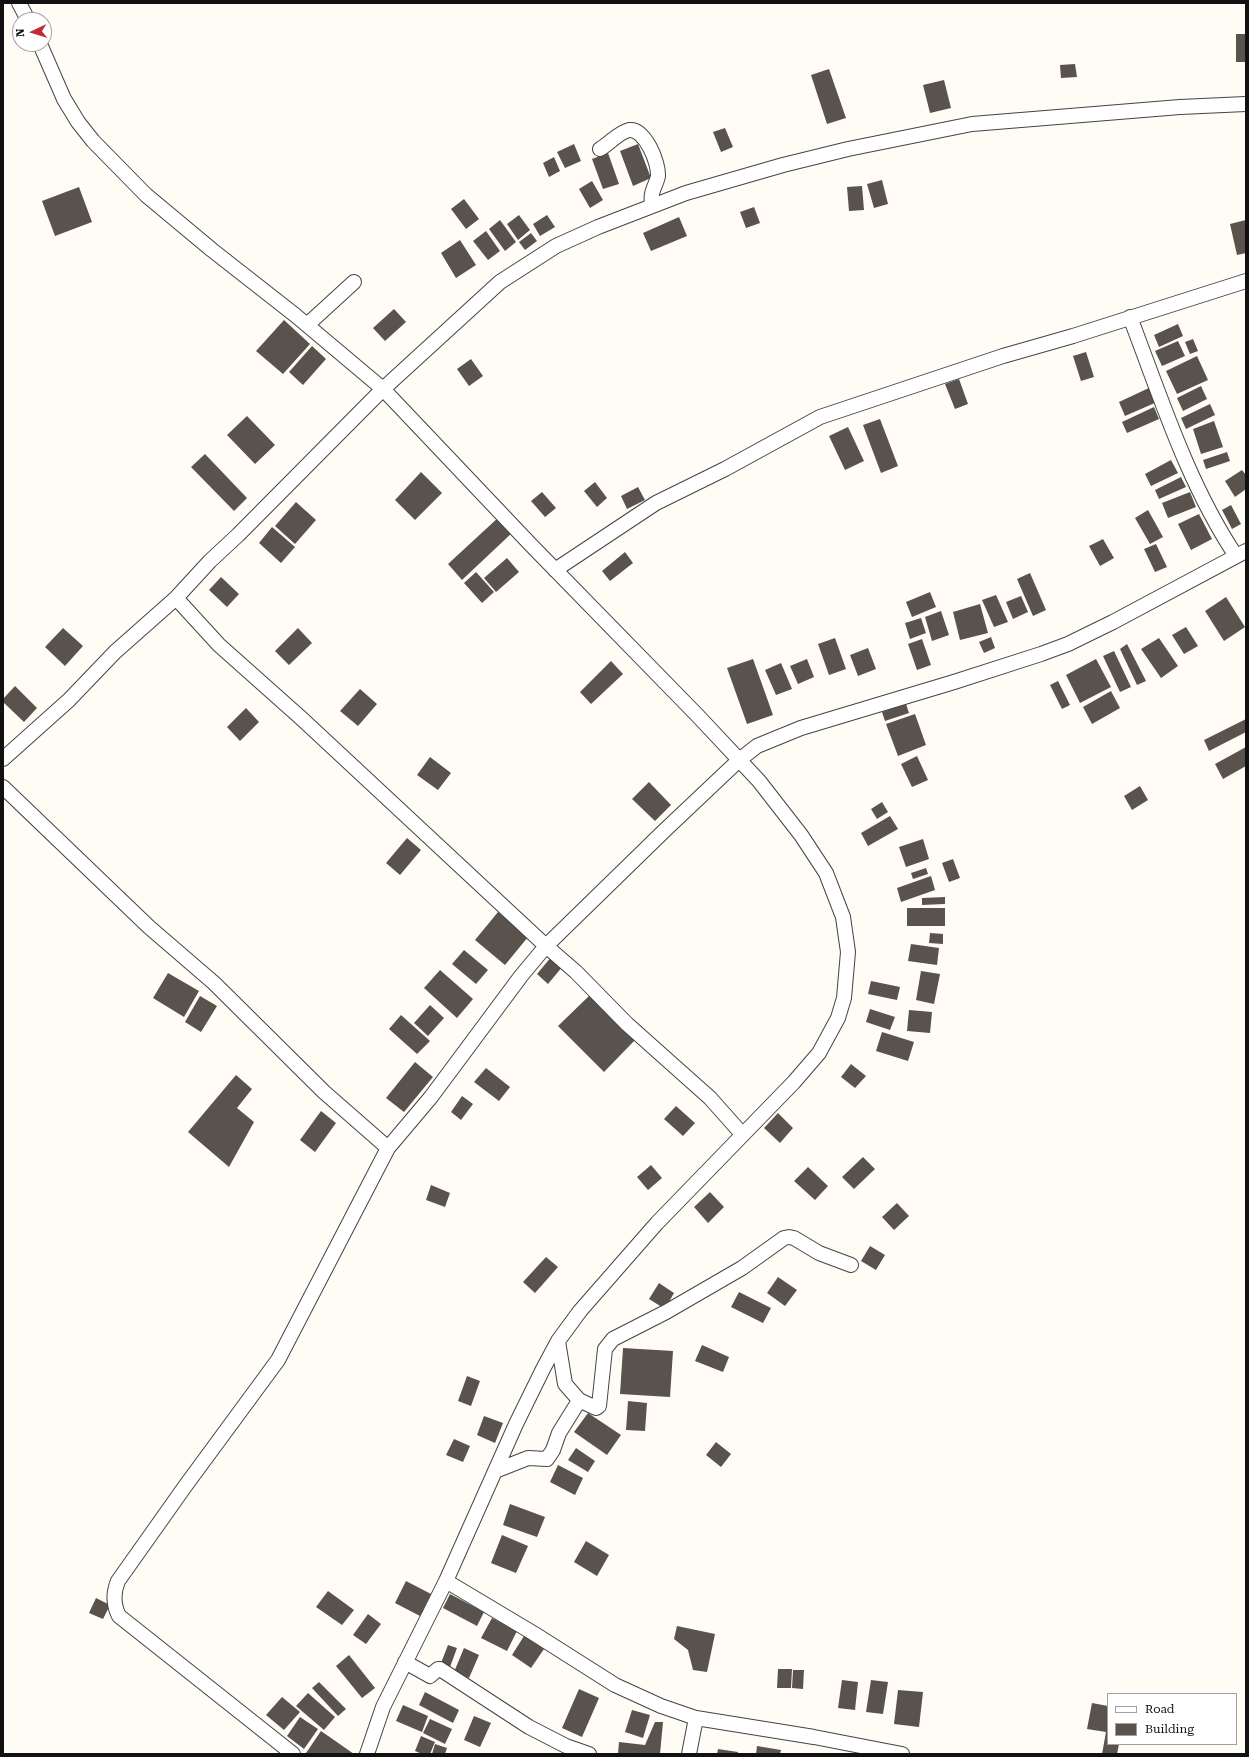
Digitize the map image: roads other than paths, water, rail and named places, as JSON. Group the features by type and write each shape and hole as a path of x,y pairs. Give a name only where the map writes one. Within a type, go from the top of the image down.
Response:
{"street":[{"path":"19,3 24,12"},
{"path":"43,52 64,99 78,122 94,141 146,195 212,250 307,325 383,389 555,570 698,716 759,782 801,835 826,873 843,917 848,952 844,998 838,1018 819,1052 794,1082 657,1222 580,1311 558,1341 542,1369 446,1581 383,1707 366,1754"},
{"path":"3,759 69,700 115,652 176,598 210,561 244,530 383,389 500,282 556,246 652,206 718,182 848,150 972,124 1180,107 1246,104"},
{"path":"600,149 621,134 630,130 635,131 646,141 654,156 658,171 657,180 652,192 652,206"},
{"path":"555,570 656,503 725,469 820,417 1003,356 1246,281"},
{"path":"307,325 354,282"},
{"path":"293,1754 120,1616 114,1604 118,1581 186,1485 278,1360 388,1148 431,1097 521,976 546,946 601,891 738,761 757,746 801,728 954,682 1068,644 1114,622 1241,554 1217,525 1195,480 1178,442 1130,318"},
{"path":"176,598 219,645 307,723 546,946 576,972 627,1024 710,1098 742,1134"},
{"path":"3,787 149,927 214,983 319,1086 388,1148"},
{"path":"558,1341 566,1384 579,1400 596,1408 599,1406 605,1350 613,1338 660,1316 742,1268 784,1238 794,1238 819,1253 851,1265"},
{"path":"495,1471 528,1458 547,1459 553,1450 559,1433 579,1400"},
{"path":"446,1581 533,1633 615,1685 661,1706 696,1718 814,1737 902,1754"},
{"path":"405,1662 430,1676 440,1669 529,1727 566,1746 589,1754"},
{"path":"689,1754 696,1718"}]}
